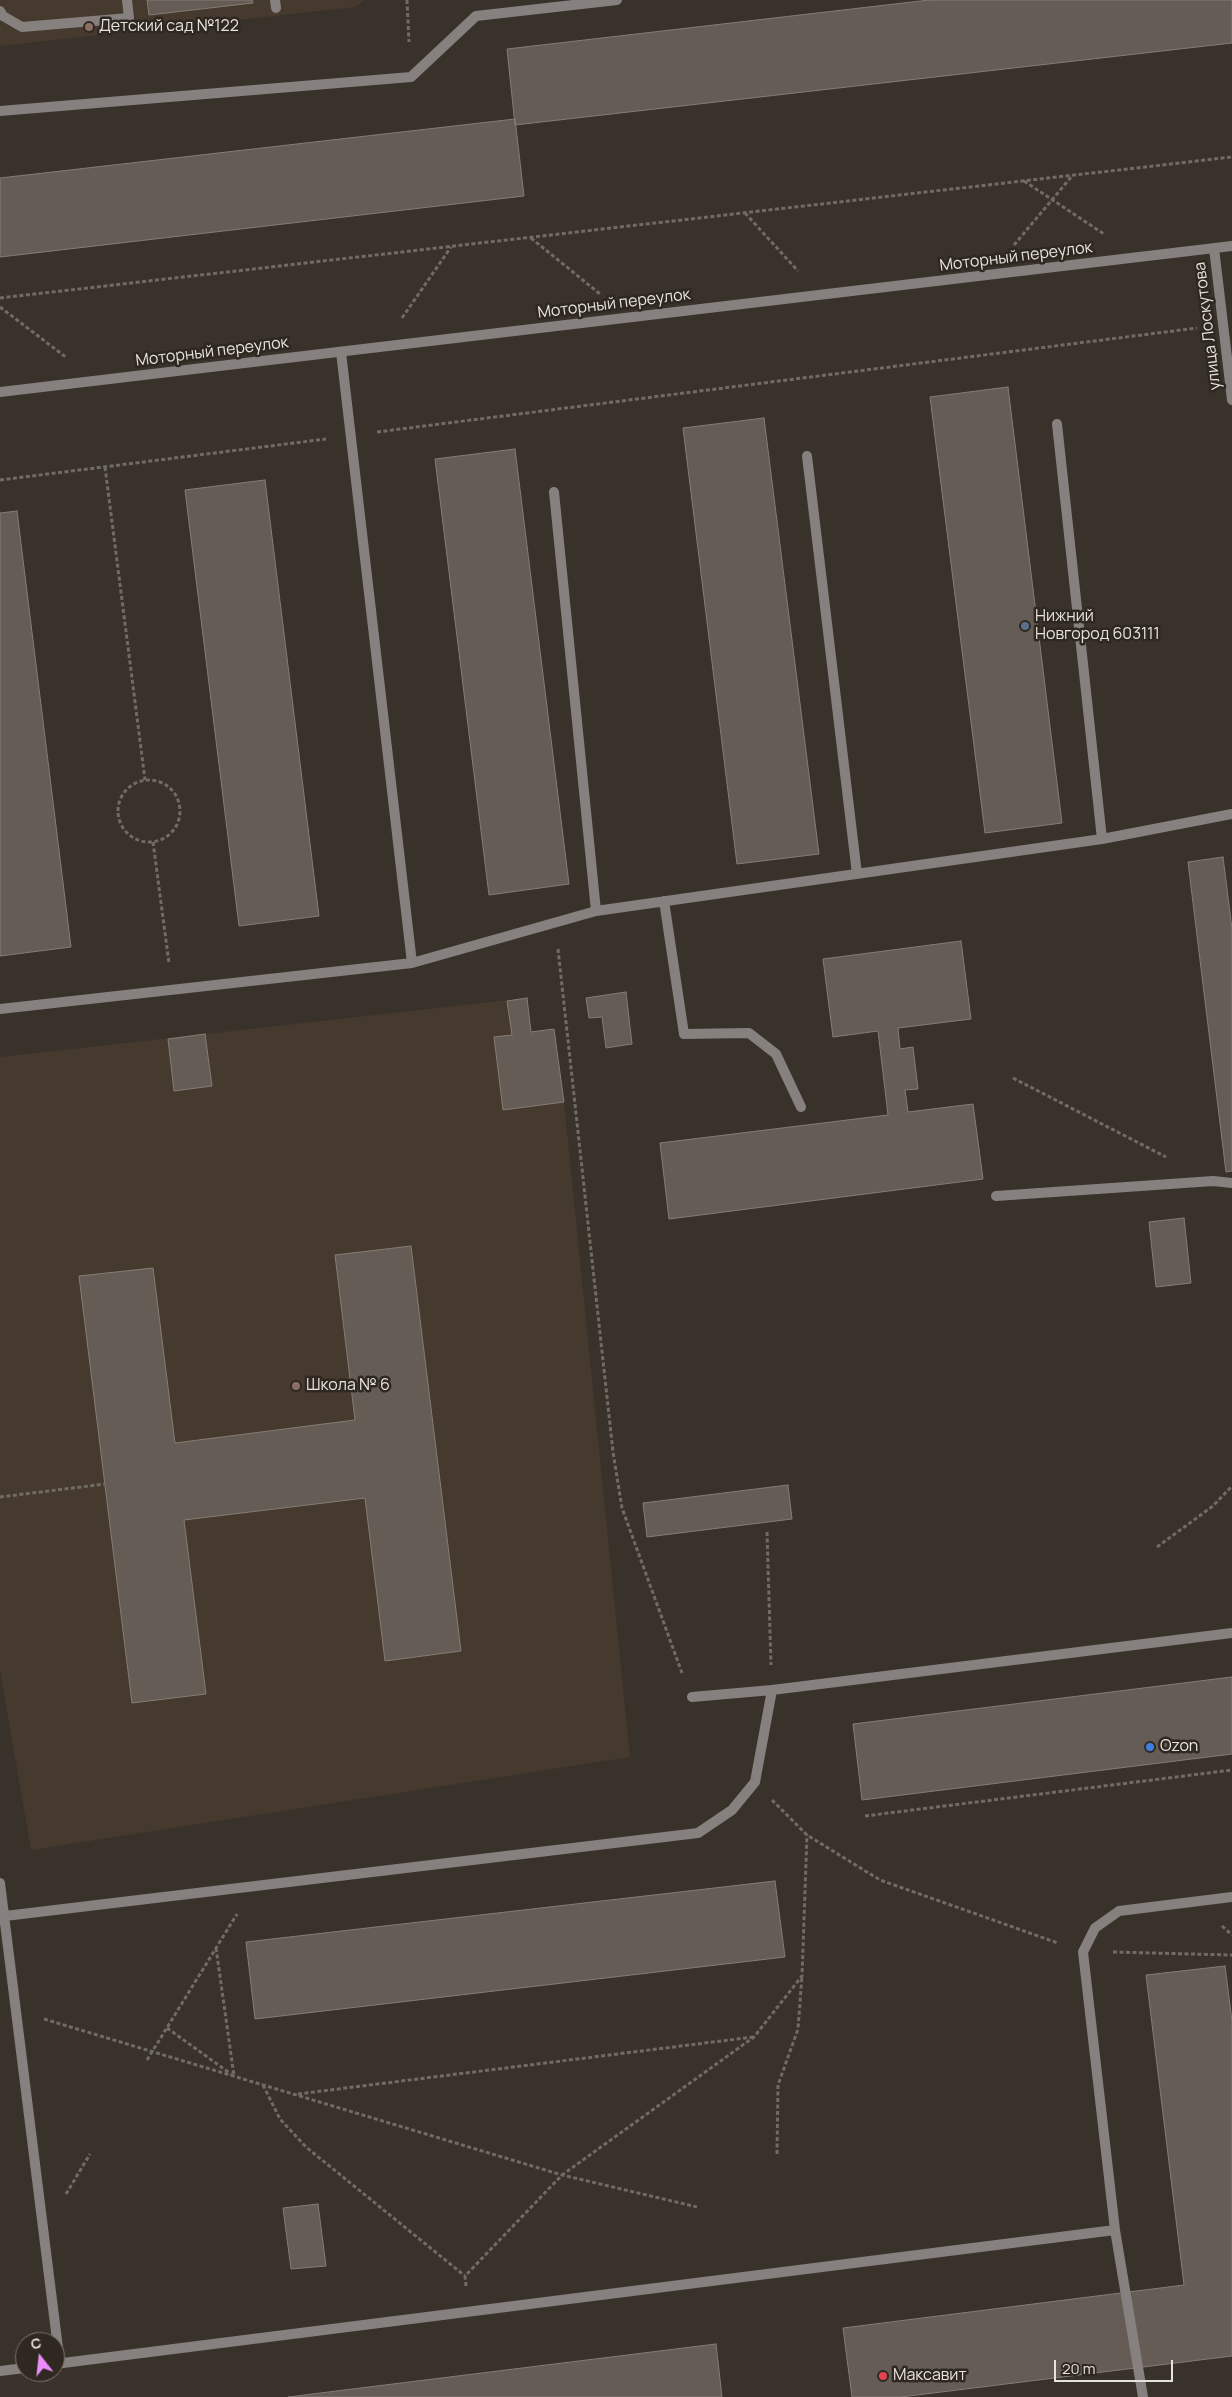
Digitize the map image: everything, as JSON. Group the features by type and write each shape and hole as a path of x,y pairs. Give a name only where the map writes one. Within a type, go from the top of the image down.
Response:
{"street":[{"path":"0,11 3,16 22,27 129,18 127,0"},
{"path":"0,112 412,77 476,16 618,0"},
{"name":"Моторный переулок","path":"0,392 1232,246"},
{"name":"улица Лоскутова","path":"1214,248 1232,400"},
{"path":"341,352 412,963"},
{"path":"1057,424 1102,838"},
{"path":"807,456 858,874"},
{"path":"554,492 596,911"},
{"path":"0,1009 412,963 596,911 1102,838 1232,814"},
{"path":"664,901 684,1034 749,1033 776,1054 801,1106"},
{"path":"996,1196 1213,1181 1232,1183"},
{"path":"692,1697 772,1690 1232,1633"},
{"path":"5,1916 698,1833 732,1810 755,1782 772,1690"},
{"path":"0,1883 17,2010 54,2332"},
{"path":"1143,2397 1115,2230 1083,1952 1095,1928 1119,1911 1232,1897"},
{"path":"65,2363 1115,2230"},
{"path":"0,2371 15,2369"}],"path":[{"path":"407,0 412,77"},
{"path":"0,298 1232,157"},
{"path":"988,275 1072,176"},
{"path":"1023,181 1140,257"},
{"path":"745,213 820,295"},
{"path":"530,237 629,318"},
{"path":"382,347 451,246"},
{"path":"0,307 97,381"},
{"path":"0,480 1224,324"},
{"path":"105,467 146,780"},
{"path":"146,780 159,781 172,789 179,800 181,814 176,827 167,838 153,842 139,841 128,834 120,822 118,808 122,794 132,785 146,780"},
{"path":"153,842 172,989"},
{"path":"555,923 613,1452 622,1508 638,1558 692,1697"},
{"path":"1013,1078 1170,1159"},
{"path":"0,1497 104,1484"},
{"path":"1157,1547 1213,1506 1232,1486"},
{"path":"767,1532 772,1690"},
{"path":"865,1816 1232,1770"},
{"path":"755,1782 807,1835 880,1880 1083,1952 1232,1955"},
{"path":"777,2154 778,2085 798,2029 802,1976 807,1835"},
{"path":"146,2060 254,1886"},
{"path":"216,1948 234,2076"},
{"path":"465,2276 562,2174 754,2037 802,1976"},
{"path":"17,2010 562,2174 697,2207"},
{"path":"167,2028 234,2076"},
{"path":"295,2094 754,2037"},
{"path":"263,2085 280,2119 306,2147 465,2276 469,2312"}],"shaded area":[{"name":"Детский сад №122","path":"0,0 365,0 355,7 0,46"},
{"name":"Школа № 6","path":"527,998 531,1032 554,1029 564,1102 630,1757 31,1850 0,1670 0,1057"}],"building":[{"path":"147,0 252,0 253,3 149,15"},
{"path":"929,0 1232,0 1232,43 515,125 507,49"},
{"path":"515,119 524,196 0,257 0,178"},
{"path":"1008,387 1062,823 985,833 930,397"},
{"path":"764,418 819,854 737,864 683,428"},
{"path":"515,449 569,884 489,895 435,459"},
{"path":"265,480 319,916 239,926 185,490"},
{"path":"17,511 71,947 0,956 0,513"},
{"path":"1223,857 1232,929 1232,1171 1226,1172 1188,862"},
{"path":"961,941 971,1019 898,1028 900,1049 913,1047 918,1089 905,1090 908,1112 973,1104 983,1179 669,1219 660,1143 888,1115 878,1031 833,1037 823,959"},
{"path":"626,992 632,1044 606,1048 602,1017 589,1018 586,998"},
{"path":"527,998 531,1032 554,1029 564,1102 503,1110 494,1037 512,1035 507,1001"},
{"path":"205,1034 212,1086 174,1091 168,1039"},
{"path":"1184,1218 1191,1283 1156,1287 1149,1222"},
{"path":"411,1246 461,1651 385,1661 365,1498 184,1520 206,1694 132,1703 79,1276 153,1268 175,1443 355,1420 335,1255"},
{"path":"788,1485 792,1519 647,1537 643,1503"},
{"path":"1232,1677 1232,1754 862,1800 853,1724"},
{"path":"775,1881 785,1957 255,2019 246,1942"},
{"path":"1225,1966 1232,2021 1232,2356 901,2397 852,2397 843,2328 1184,2285 1146,1975"},
{"path":"318,2204 326,2266 291,2269 283,2208"},
{"path":"716,2344 722,2397 288,2397"}],"place":[{"name":"Детский сад №122","path":"89,27"},
{"name":"Нижний Новгород 603111","path":"1025,626"},
{"name":"Школа № 6","path":"296,1386"},
{"name":"Ozon","path":"1150,1747"},
{"name":"Максавит","path":"883,2376"}]}
